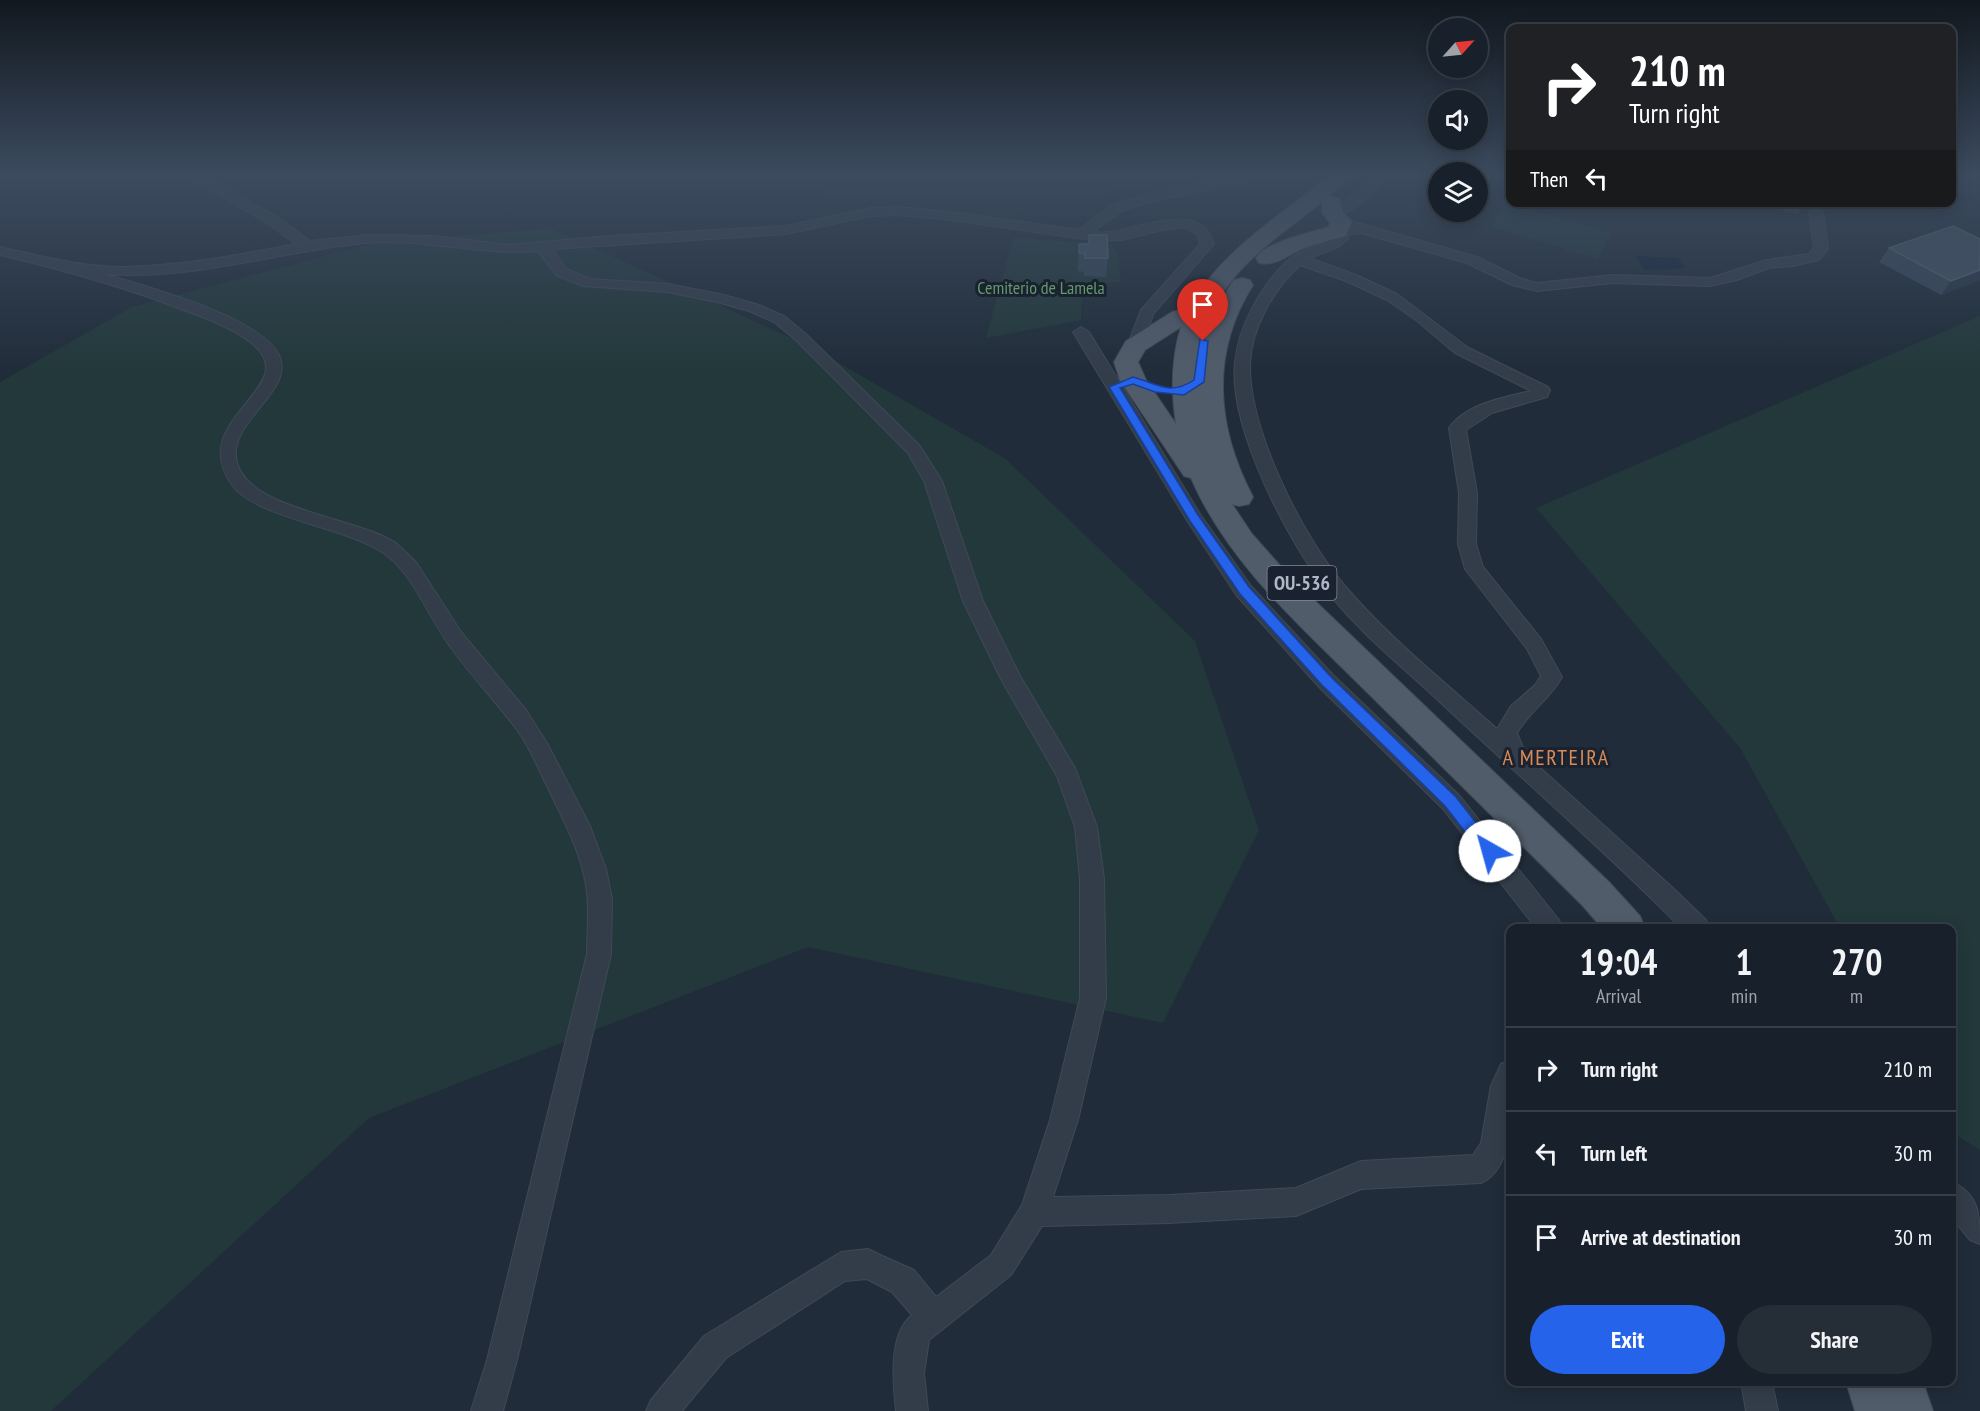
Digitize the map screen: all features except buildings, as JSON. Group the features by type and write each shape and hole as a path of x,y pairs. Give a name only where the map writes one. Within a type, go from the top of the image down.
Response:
{"main road":[{"name":"OU-536","path":"1275,241 1257,259 1222,318 1213,348 1210,399 1222,491 1303,584 1367,652 1563,838 1648,924"},
{"name":"OU-536","path":"1257,259 1295,241"},
{"path":"1222,491 1124,383 1126,362 1135,346 1195,319 1230,290 1257,259"},
{"path":"1124,383 1155,389 1191,387 1203,341 1195,319 1164,306 1165,294"},
{"name":"OU-536","path":"1191,387 1193,442 1222,491 1242,540 1294,600 1596,894 1622,924"},
{"path":"1872,1386 1880,1411"},
{"path":"1900,1386 1908,1411"}],"street":[{"path":"300,241 307,246"},
{"path":"66,266 126,271 173,268 234,261 307,246 366,241"},
{"path":"441,241 510,249 599,241"},
{"path":"1135,346 1146,313 1207,244 1207,241"},
{"path":"1339,241 1336,244 1309,252 1298,259 1267,296 1247,337 1242,376 1253,432 1279,491 1309,549 1336,589 1399,652 1693,924"},
{"path":"1408,241 1472,260 1517,282 1537,287 1613,279 1710,282 1732,277 1767,264 1793,262 1814,257 1821,249 1820,241"},
{"path":"543,247 561,272 588,283 678,290 754,308 779,320 802,338 914,450 933,481 973,602 1011,679 1067,774 1086,827 1092,879 1093,998 1064,1120 1034,1212 1001,1264 915,1332 908,1373 912,1411"},
{"path":"0,251 66,266 145,291 233,326 259,341 272,354 276,367 272,380 239,419 228,445 227,457 235,475 245,489 277,507 369,537 391,549 405,564 453,637 528,728 590,850 600,898 599,954 502,1360 487,1411"},
{"path":"1298,259 1351,278 1392,297 1421,317 1461,350 1542,390 1541,393 1495,405 1467,418 1457,428 1468,493 1467,544 1474,569 1534,644 1552,677 1542,691 1518,712 1506,733 1511,748 1522,764"},
{"path":"1081,332 1124,383 1194,518 1244,591 1326,681 1451,802 1543,924"},
{"path":"1034,1212 1169,1209 1296,1202 1361,1175 1461,1172 1481,1169 1494,1147 1506,1082"},
{"path":"1956,1201 1980,1230"},
{"path":"662,1411 715,1347 841,1267 868,1264 903,1281 933,1317"},
{"path":"1758,1386 1762,1411"}],"green space":[{"path":"406,241 578,241 811,347 1006,459 1195,641 1259,830 1163,1023 808,947 369,1118 51,1411 0,1411 0,382 132,307 371,244"},
{"name":"Cemiterio de Lamela","path":"1012,241 1112,244 1118,256 1121,282 1081,284 1081,320 986,338"},
{"path":"1537,241 1607,241 1598,259"},
{"path":"1980,316 1980,1150 1956,1135 1956,924 1838,924 1740,748 1536,508"}],"water":[{"path":"1635,256 1678,258 1685,268 1644,270"}],"district":[{"name":"A MERTEIRA","path":"1556,757"}],"route":[{"path":"1203,341 1199,382 1184,392 1155,389 1133,380 1114,387 1194,518 1244,591 1326,681 1451,802 1490,851"}]}
